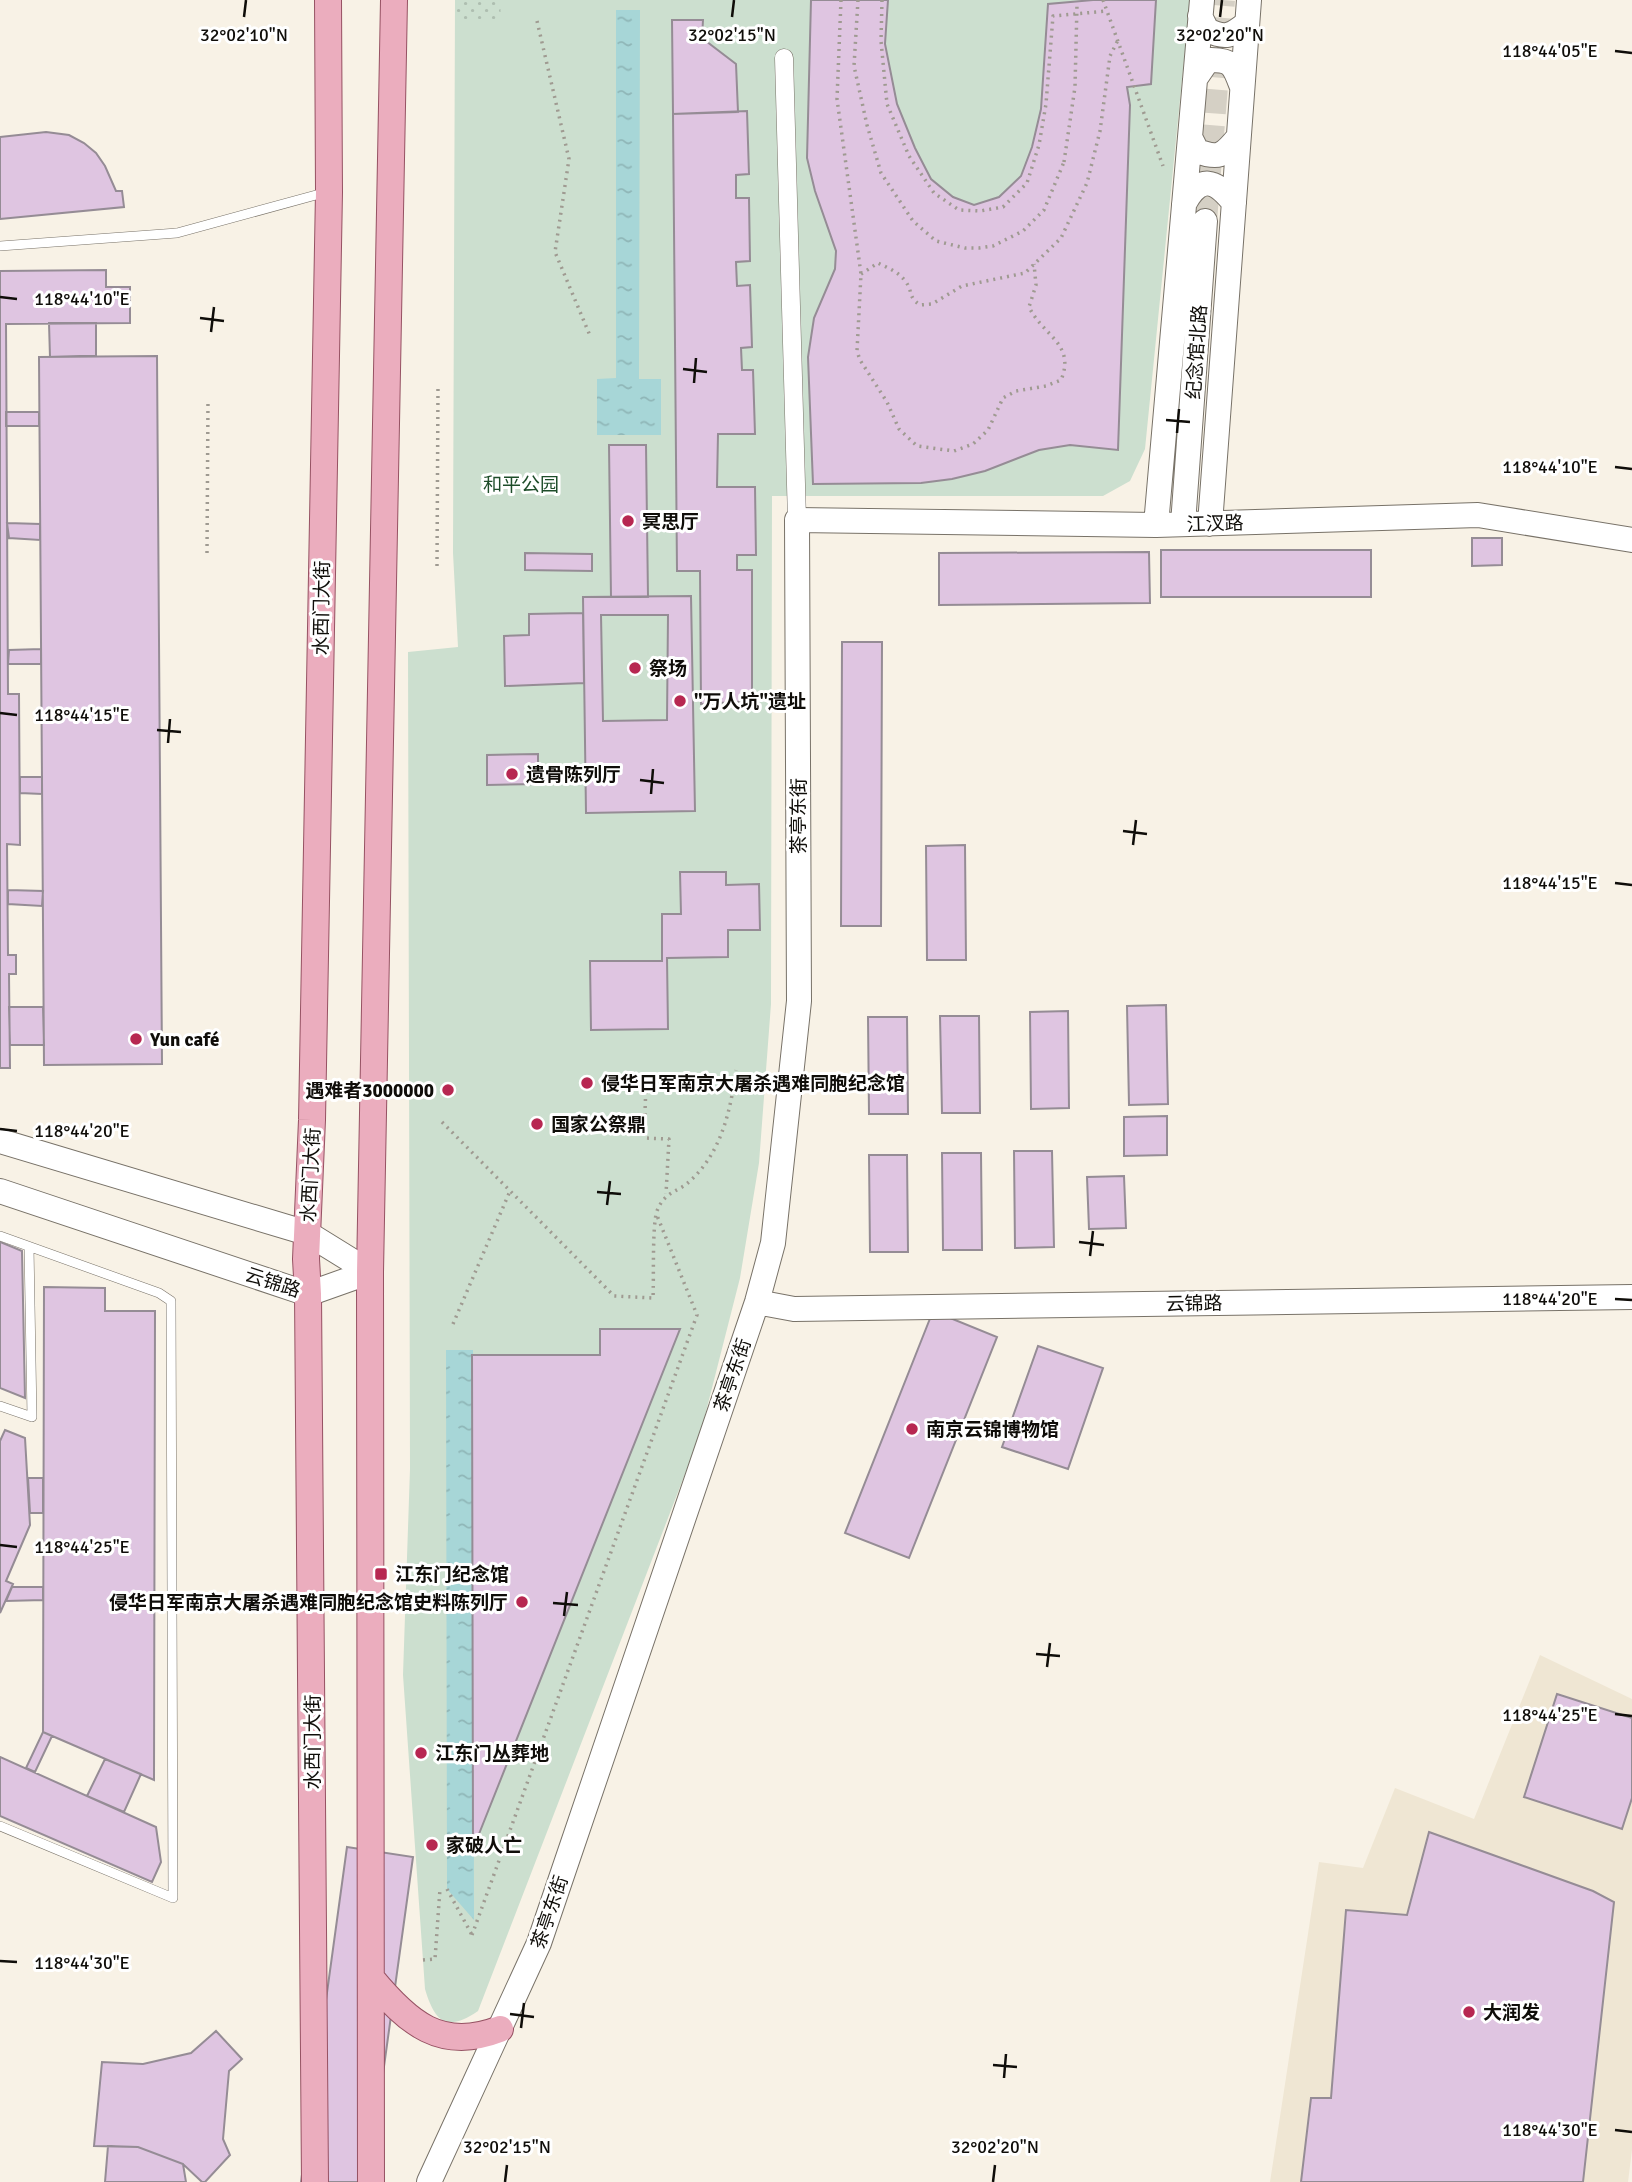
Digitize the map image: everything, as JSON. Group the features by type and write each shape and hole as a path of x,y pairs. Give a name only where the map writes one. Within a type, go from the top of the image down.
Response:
{"main road":[{"name":"水西门大街","path":"315,2182 307,1233 313,1107 329,192 328,0"},
{"path":"371,2182 370,1272 394,0"},
{"path":"371,1978 401,2012 427,2029 451,2037 479,2037 500,2029"}],"street":[{"path":"1201,8 1207,30 1223,37 1232,35 1248,12"},
{"path":"1156,525 1201,8"},
{"path":"1210,524 1248,12"},
{"path":"784,58 797,520"},
{"path":"1195,79 1208,60 1226,61 1235,67 1242,88"},
{"path":"1190,137 1197,151 1211,156 1225,153 1237,139"},
{"path":"1184,204 1191,192 1200,185 1212,184 1222,187 1234,203"},
{"name":"纪念馆北路","path":"1183,524 1205,221"},
{"name":"江汊路","path":"797,520 1156,525 1478,515 1632,540"},
{"name":"茶亭东街","path":"429,2182 539,1943 757,1302 773,1243 799,1001 797,520"},
{"path":"0,1141 307,1233 370,1272"},
{"name":"云锦路","path":"0,1191 309,1294 370,1272"},
{"name":"云锦路","path":"757,1302 794,1309 1632,1297"}],"lane":[{"path":"0,246 177,233 329,192"},
{"path":"0,1236 159,1293 171,1301 173,1898 0,1826"},
{"path":"0,1406 32,1417 29,1247"}],"path":[{"path":"841,0 837,99 861,274 857,351 887,402 899,429 917,446 954,452 973,444 988,430 1003,398 1016,391 1046,386 1061,380 1067,367 1061,344 1036,321 1029,307 1035,285 1034,264"},
{"path":"858,0 854,66 881,173 913,221 936,241 965,248 993,246 1023,231 1044,210 1064,162 1075,87 1077,5"},
{"path":"882,0 881,41 887,104 909,156 934,193 960,209 980,211 1003,207 1027,183 1039,145 1046,104 1053,16 1107,11"},
{"path":"1103,0 1163,166"},
{"path":"537,20 569,159 555,252 591,338"},
{"path":"861,274 878,263 897,272 907,284 911,299 920,305 932,304 962,286 1025,273 1060,238 1087,183 1100,131 1110,55 1118,40"},
{"path":"437,566 438,386"},
{"path":"208,399 208,553"},
{"path":"666,1194 687,1185 709,1160 725,1123 736,1070"},
{"path":"442,1122 614,1296 653,1298 656,1213 666,1194 669,1139 644,1138 646,1086"},
{"path":"453,1324 510,1191"},
{"path":"447,1889 472,1936 697,1315 656,1213"},
{"path":"423,1960 435,1959 440,1889"}],"shaded area":[{"path":"1540,1655 1632,1699 1632,2150 1628,2182 1270,2182 1319,1862 1363,1868 1395,1788 1474,1819"}],"green space":[{"name":"侵华日军南京大屠杀遇难同胞纪念馆","path":"455,0 1190,0 1145,449 1130,481 1103,496 772,496 771,1004 759,1163 740,1278 700,1435 478,2011 450,2022 444,2021 433,2010 425,1989 403,1675 410,1469 408,652 458,647 453,553"},
{"path":"455,0 500,0 501,21 455,21"}],"water":[{"path":"616,10 640,10 639,379 661,379 661,435 597,435 597,379 616,378"},
{"path":"446,1350 473,1350 474,1920 447,1889"}],"building":[{"path":"811,0 888,0 885,44 897,104 915,148 931,179 953,197 974,205 999,197 1021,176 1032,147 1041,109 1048,4 1093,0 1156,0 1151,84 1127,87 1130,105 1118,450 1070,445 1039,450 985,471 921,483 813,484 808,357 814,318 835,269 836,251 815,191 807,158"},
{"path":"672,20 703,20 702,38 736,64 738,112 673,114"},
{"path":"747,111 749,174 736,175 736,198 749,198 750,261 736,262 737,286 750,285 752,347 741,348 742,370 753,370 755,434 718,434 717,487 755,487 756,555 737,555 737,570 752,570 752,701 701,704 700,571 677,571 673,114"},
{"path":"46,132 69,135 96,153 116,191 122,191 124,207 0,219 0,137"},
{"path":"106,270 106,287 130,287 130,323 6,324 8,694 19,694 20,845 7,844 8,955 16,955 16,974 9,974 10,1068 0,1068 0,271"},
{"path":"49,323 96,323 96,356 50,357"},
{"path":"157,356 162,1064 44,1065 39,357"},
{"path":"6,412 39,412 39,426 6,426"},
{"name":"冥思厅","path":"609,445 646,445 648,597 611,597"},
{"path":"7,523 40,524 40,540 9,538"},
{"path":"1472,538 1502,538 1502,565 1472,566"},
{"path":"1161,550 1371,550 1371,597 1161,597"},
{"path":"1149,552 1150,603 939,605 939,553"},
{"path":"525,553 592,554 592,571 525,570"},
{"name":"\"万人坑\"遗址","path":"691,596 695,811 586,813 583,597","holes":["601,615 668,615 667,720 603,721"]},
{"path":"583,613 584,683 505,686 504,636 529,635 529,614"},
{"path":"842,642 882,642 881,926 841,926"},
{"path":"41,649 41,664 8,664 9,650"},
{"name":"遗骨陈列厅","path":"538,754 538,784 487,785 487,755"},
{"path":"20,777 42,777 42,794 20,793"},
{"path":"965,845 966,960 927,960 926,846"},
{"path":"680,872 726,872 726,885 759,884 760,930 728,930 728,957 667,958 668,1029 591,1030 590,961 662,961 662,914 681,914"},
{"path":"8,890 43,891 42,906 8,904"},
{"path":"1166,1005 1168,1104 1129,1105 1127,1006"},
{"path":"9,1007 43,1007 44,1045 10,1045"},
{"path":"1068,1011 1069,1108 1031,1109 1030,1012"},
{"path":"940,1016 979,1016 980,1113 942,1113"},
{"path":"868,1017 907,1017 908,1114 869,1114"},
{"path":"1167,1116 1167,1155 1124,1156 1124,1117"},
{"path":"1014,1151 1052,1151 1054,1247 1015,1248"},
{"path":"942,1153 981,1153 982,1250 943,1250"},
{"path":"869,1155 907,1155 908,1252 870,1252"},
{"path":"1124,1176 1126,1228 1089,1229 1087,1177"},
{"path":"0,1242 22,1251 25,1398 0,1388"},
{"path":"44,1287 105,1288 105,1311 155,1311 154,1780 43,1732"},
{"path":"933,1311 997,1337 909,1558 845,1533"},
{"name":"侵华日军南京大屠杀遇难同胞纪念馆史料陈列厅","path":"600,1329 680,1329 473,1849 472,1355 600,1355"},
{"path":"1038,1346 1103,1368 1068,1469 1002,1447"},
{"path":"5,1430 25,1438 30,1525 6,1581 13,1584 0,1613 0,1441"},
{"path":"28,1478 43,1478 43,1513 30,1513"},
{"path":"12,1587 43,1587 43,1600 6,1601"},
{"path":"1557,1694 1632,1718 1632,1798 1622,1829 1524,1797"},
{"path":"43,1732 52,1736 35,1772 26,1768"},
{"path":"0,1757 156,1827 161,1862 152,1882 0,1816"},
{"path":"105,1759 141,1774 124,1812 87,1796"},
{"name":"大润发","path":"1429,1832 1593,1891 1614,1902 1583,2182 1301,2182 1311,2098 1331,2098 1346,1910 1407,1915"},
{"path":"347,1847 413,1857 368,2182 301,2182"},
{"path":"216,2031 242,2059 229,2071 223,2139 230,2155 205,2182 183,2164 138,2147 94,2146 102,2062 143,2064 191,2053"},
{"path":"108,2146 138,2147 183,2164 186,2182 105,2182"}],"tunnel":[{"path":"1205,221 1223,0"}],"place":[{"name":"冥思厅","path":"628,521"},
{"name":"祭场","path":"635,668"},
{"name":"\"万人坑\"遗址","path":"680,701"},
{"name":"遗骨陈列厅","path":"512,774"},
{"name":"Yun café","path":"136,1039"},
{"name":"侵华日军南京大屠杀遇难同胞纪念馆","path":"587,1083"},
{"name":"遇难者3000000","path":"448,1090"},
{"name":"国家公祭鼎","path":"537,1124"},
{"name":"南京云锦博物馆","path":"912,1429"},
{"name":"江东门纪念馆","path":"381,1574"},
{"name":"侵华日军南京大屠杀遇难同胞纪念馆史料陈列厅","path":"522,1602"},
{"name":"江东门丛葬地","path":"421,1753"},
{"name":"家破人亡","path":"432,1845"},
{"name":"大润发","path":"1469,2012"}],"park label":[{"name":"和平公园","path":"521,484"}]}
